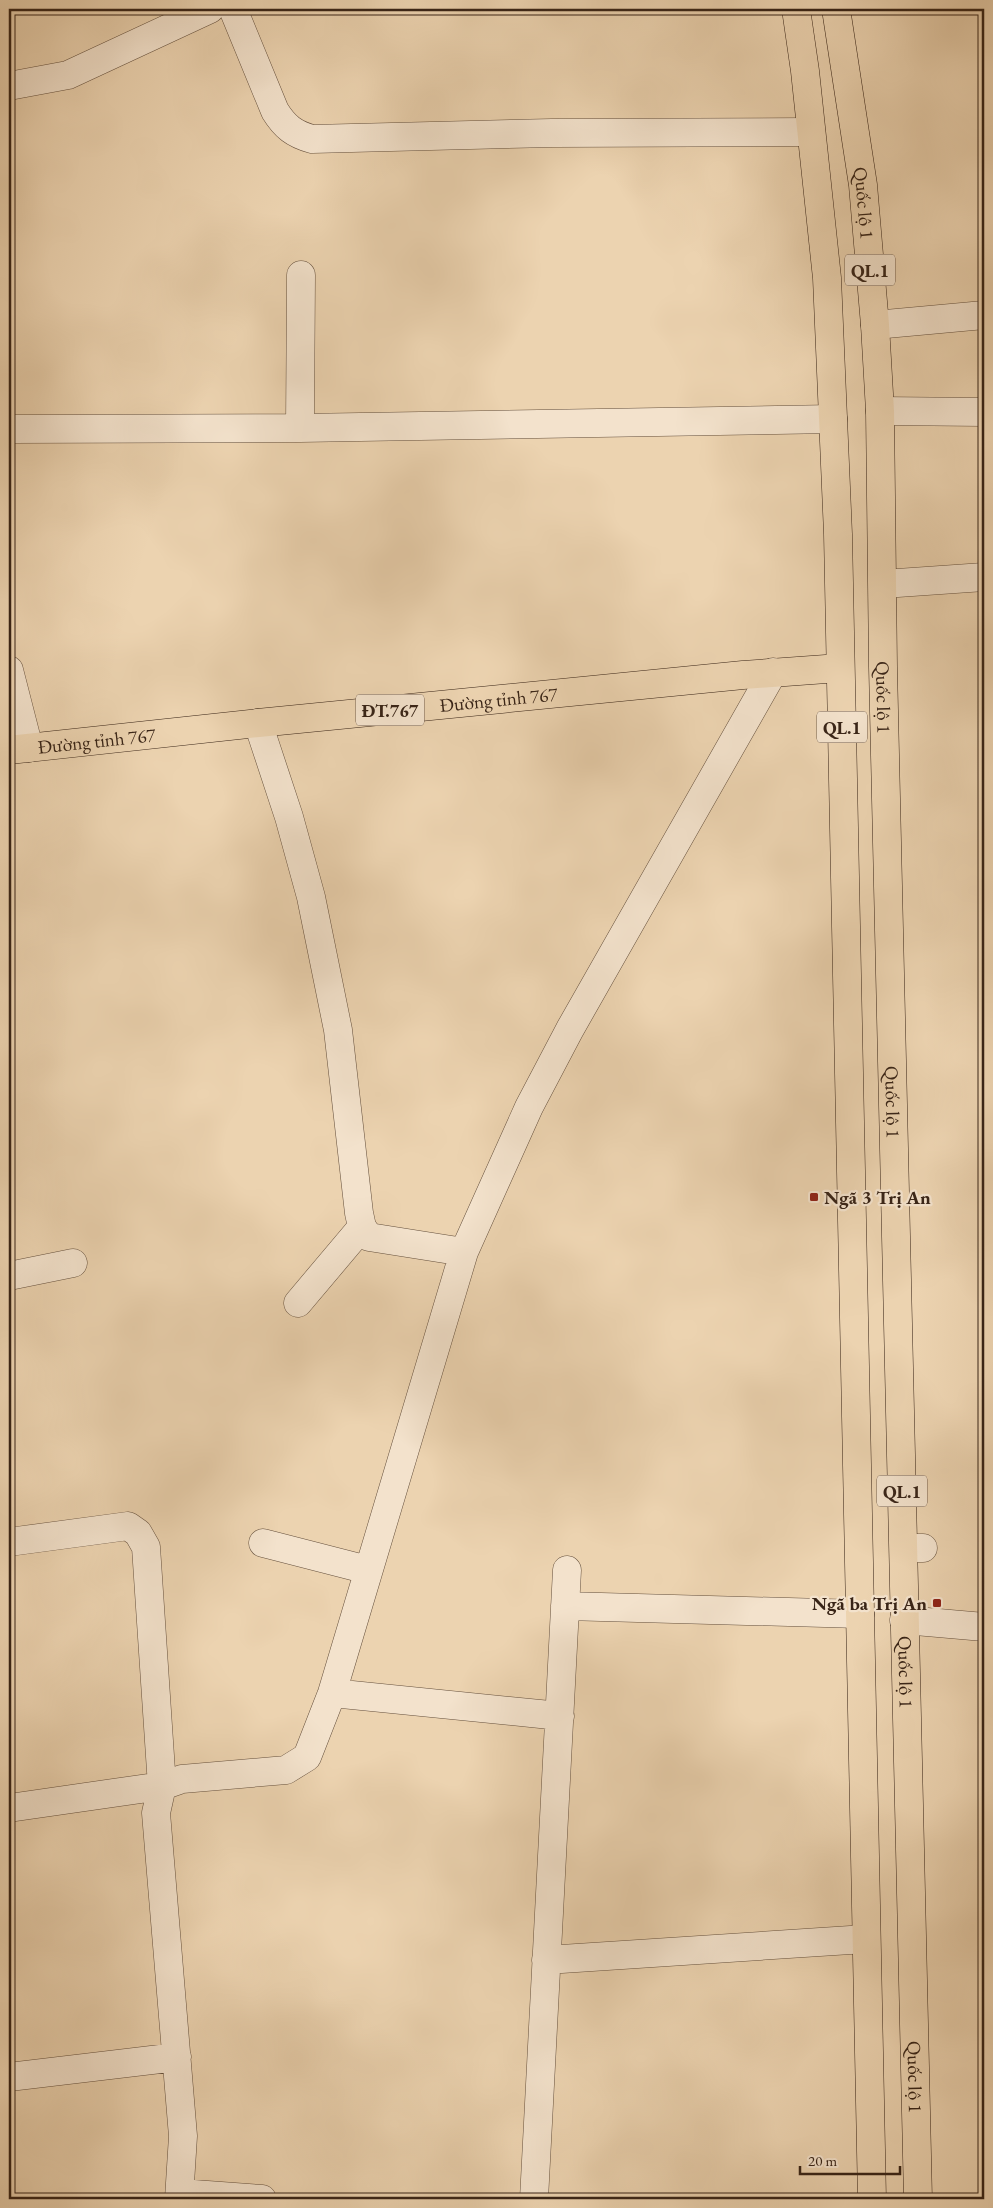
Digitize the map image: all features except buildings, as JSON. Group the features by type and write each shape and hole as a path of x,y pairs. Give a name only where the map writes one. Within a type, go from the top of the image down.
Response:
{"main road":[{"name":"QL.1","path":"796,9 806,71 827,278 833,419 840,668 872,2199"},
{"name":"Quốc lộ 1","path":"836,9 863,185 880,411 883,667 913,1548 904,1620 918,2199"},
{"name":"Đường tỉnh 767","path":"19,749 258,723 772,672 883,667"}],"street":[{"path":"9,86 68,75 210,9"},
{"path":"233,9 275,111 283,124 297,135 312,139 542,134 811,132"},
{"path":"300,428 302,275"},
{"path":"875,325 984,315"},
{"path":"880,411 984,412"},
{"path":"9,429 300,428 833,419"},
{"path":"883,584 984,577"},
{"path":"9,670 19,749"},
{"path":"9,1808 162,1786 182,1779 286,1770 307,1757 332,1694 464,1252 512,1142 570,1029 772,672"},
{"path":"258,723 311,897 338,1030 362,1227 369,1237 464,1252"},
{"path":"298,1303 362,1227"},
{"path":"9,1276 73,1263"},
{"path":"9,1542 128,1526 138,1533 146,1547 162,1786 156,1813 183,2136 180,2196 262,2199"},
{"path":"263,1543 368,1570"},
{"path":"534,2199 567,1570"},
{"path":"565,1606 860,1614"},
{"path":"904,1620 984,1627"},
{"path":"332,1694 560,1716"},
{"path":"546,1960 866,1939"},
{"path":"9,2077 177,2058"}],"place":[{"name":"Ngã 3 Trị An","path":"814,1197"},
{"name":"Ngã ba Trị An","path":"937,1603"}]}
